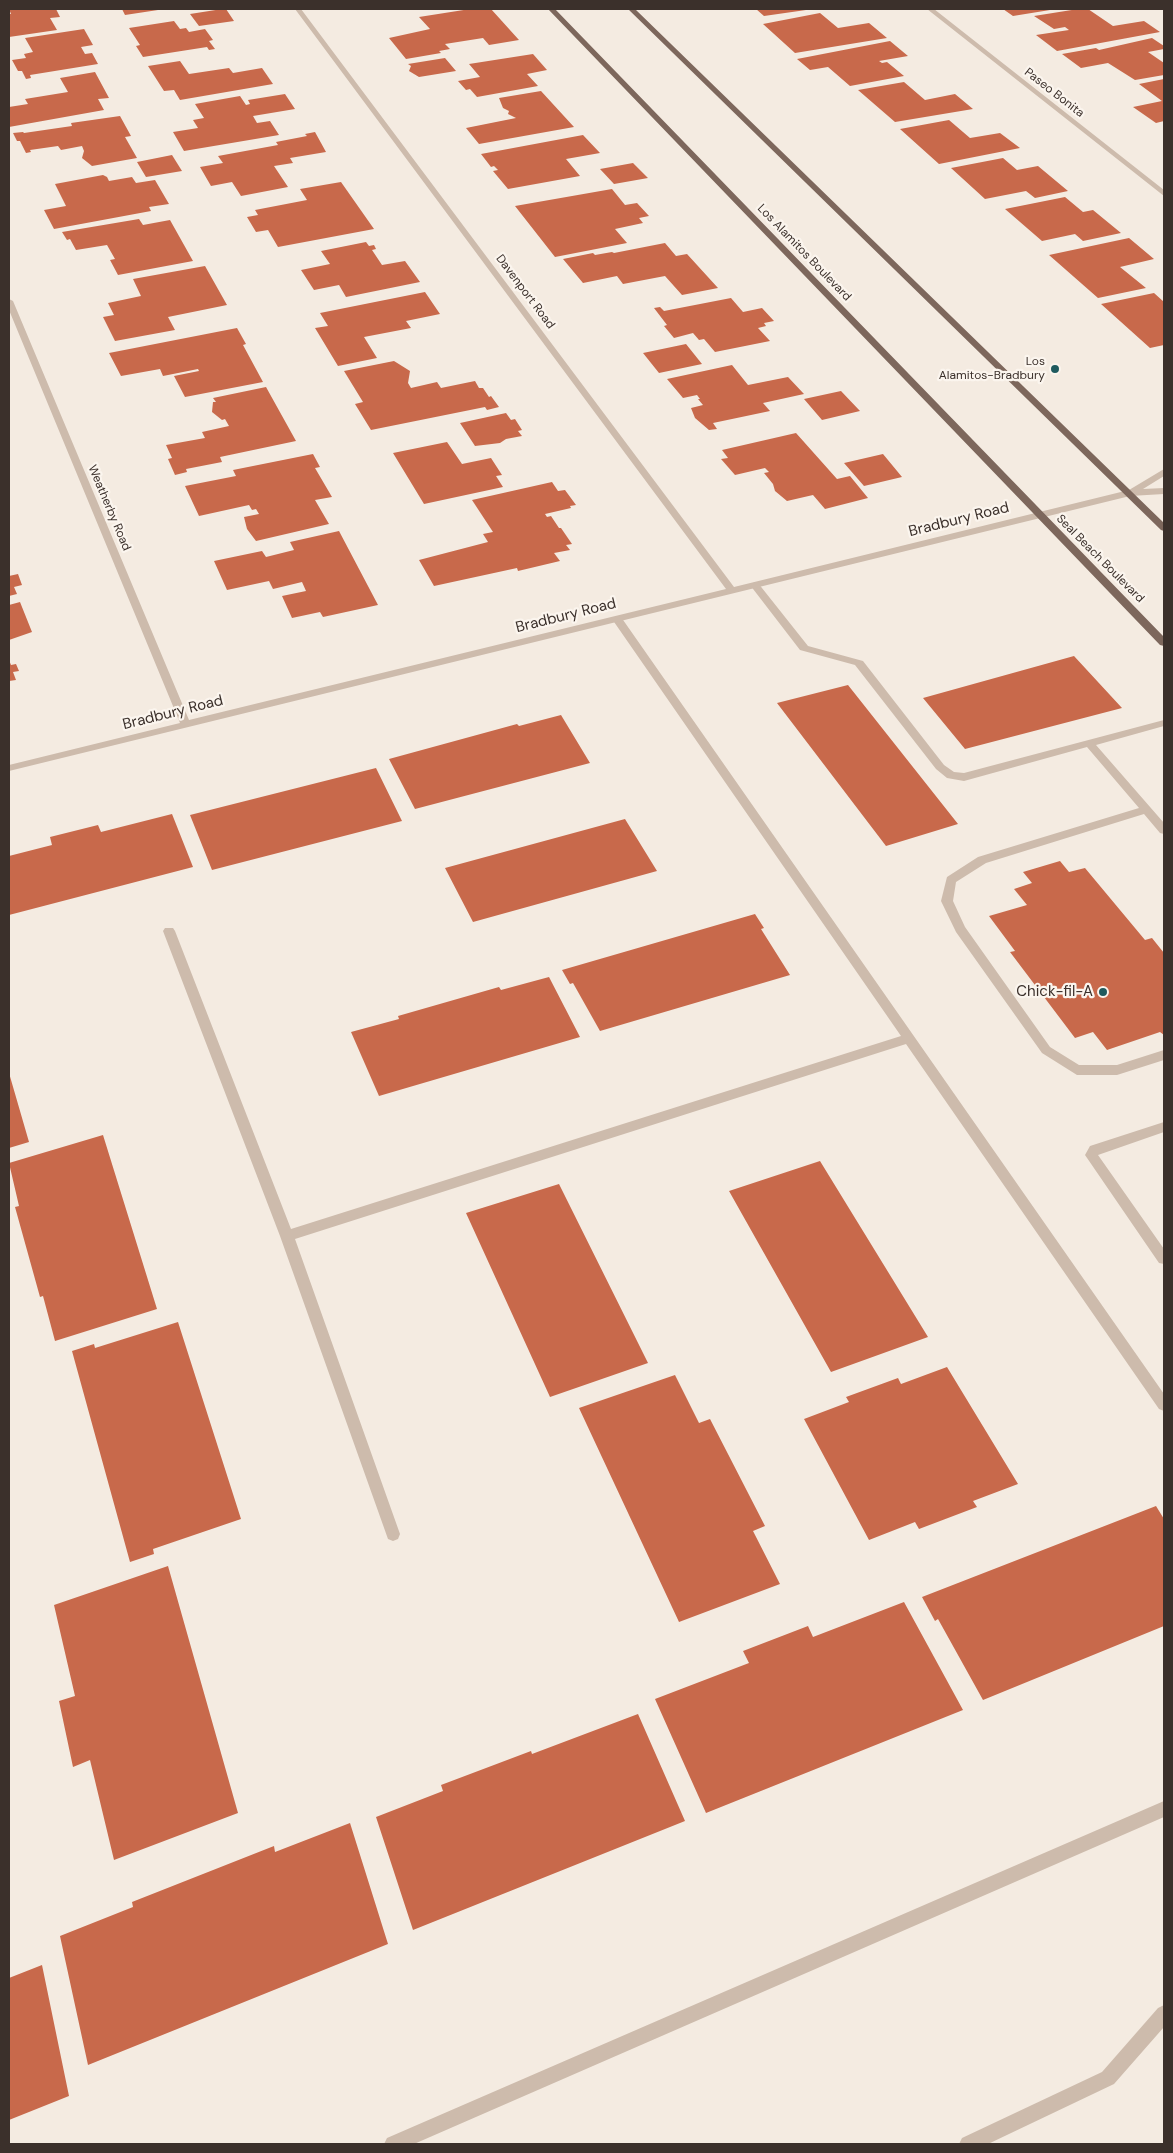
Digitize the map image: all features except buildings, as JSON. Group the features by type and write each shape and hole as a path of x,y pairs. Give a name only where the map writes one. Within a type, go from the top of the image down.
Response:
{"main road":[{"name":"Los Alamitos Boulevard","path":"551,9 1039,516"},
{"path":"632,9 1164,528"},
{"name":"Seal Beach Boulevard","path":"1039,516 1164,643"}],"street":[{"name":"Davenport Road","path":"298,9 732,591"},
{"name":"Paseo Bonita","path":"930,9 1164,194"},
{"name":"Weatherby Road","path":"9,301 186,725"},
{"name":"Bradbury Road","path":"1130,493 1164,472"},
{"name":"Bradbury Road","path":"9,768 1130,493 1164,490"},
{"path":"755,585 804,648 859,663 940,767 952,775 964,777 1164,723"},
{"path":"617,619 1164,1405"},
{"path":"1089,743 1164,830"},
{"path":"1146,810 982,860 950,880 947,901 960,930 1046,1050 1077,1070 1117,1070 1164,1054"},
{"path":"169,931 287,1236 393,1534"},
{"path":"287,1236 908,1038"},
{"path":"1164,1127 1095,1150 1091,1155 1164,1259"},
{"path":"393,2144 1164,1809"},
{"path":"968,2144 1108,2078 1164,2014"}],"place":[{"name":"Los Alamitos-Bradbury","path":"1055,369"},
{"name":"Chick-fil-A","path":"1103,992"}]}
